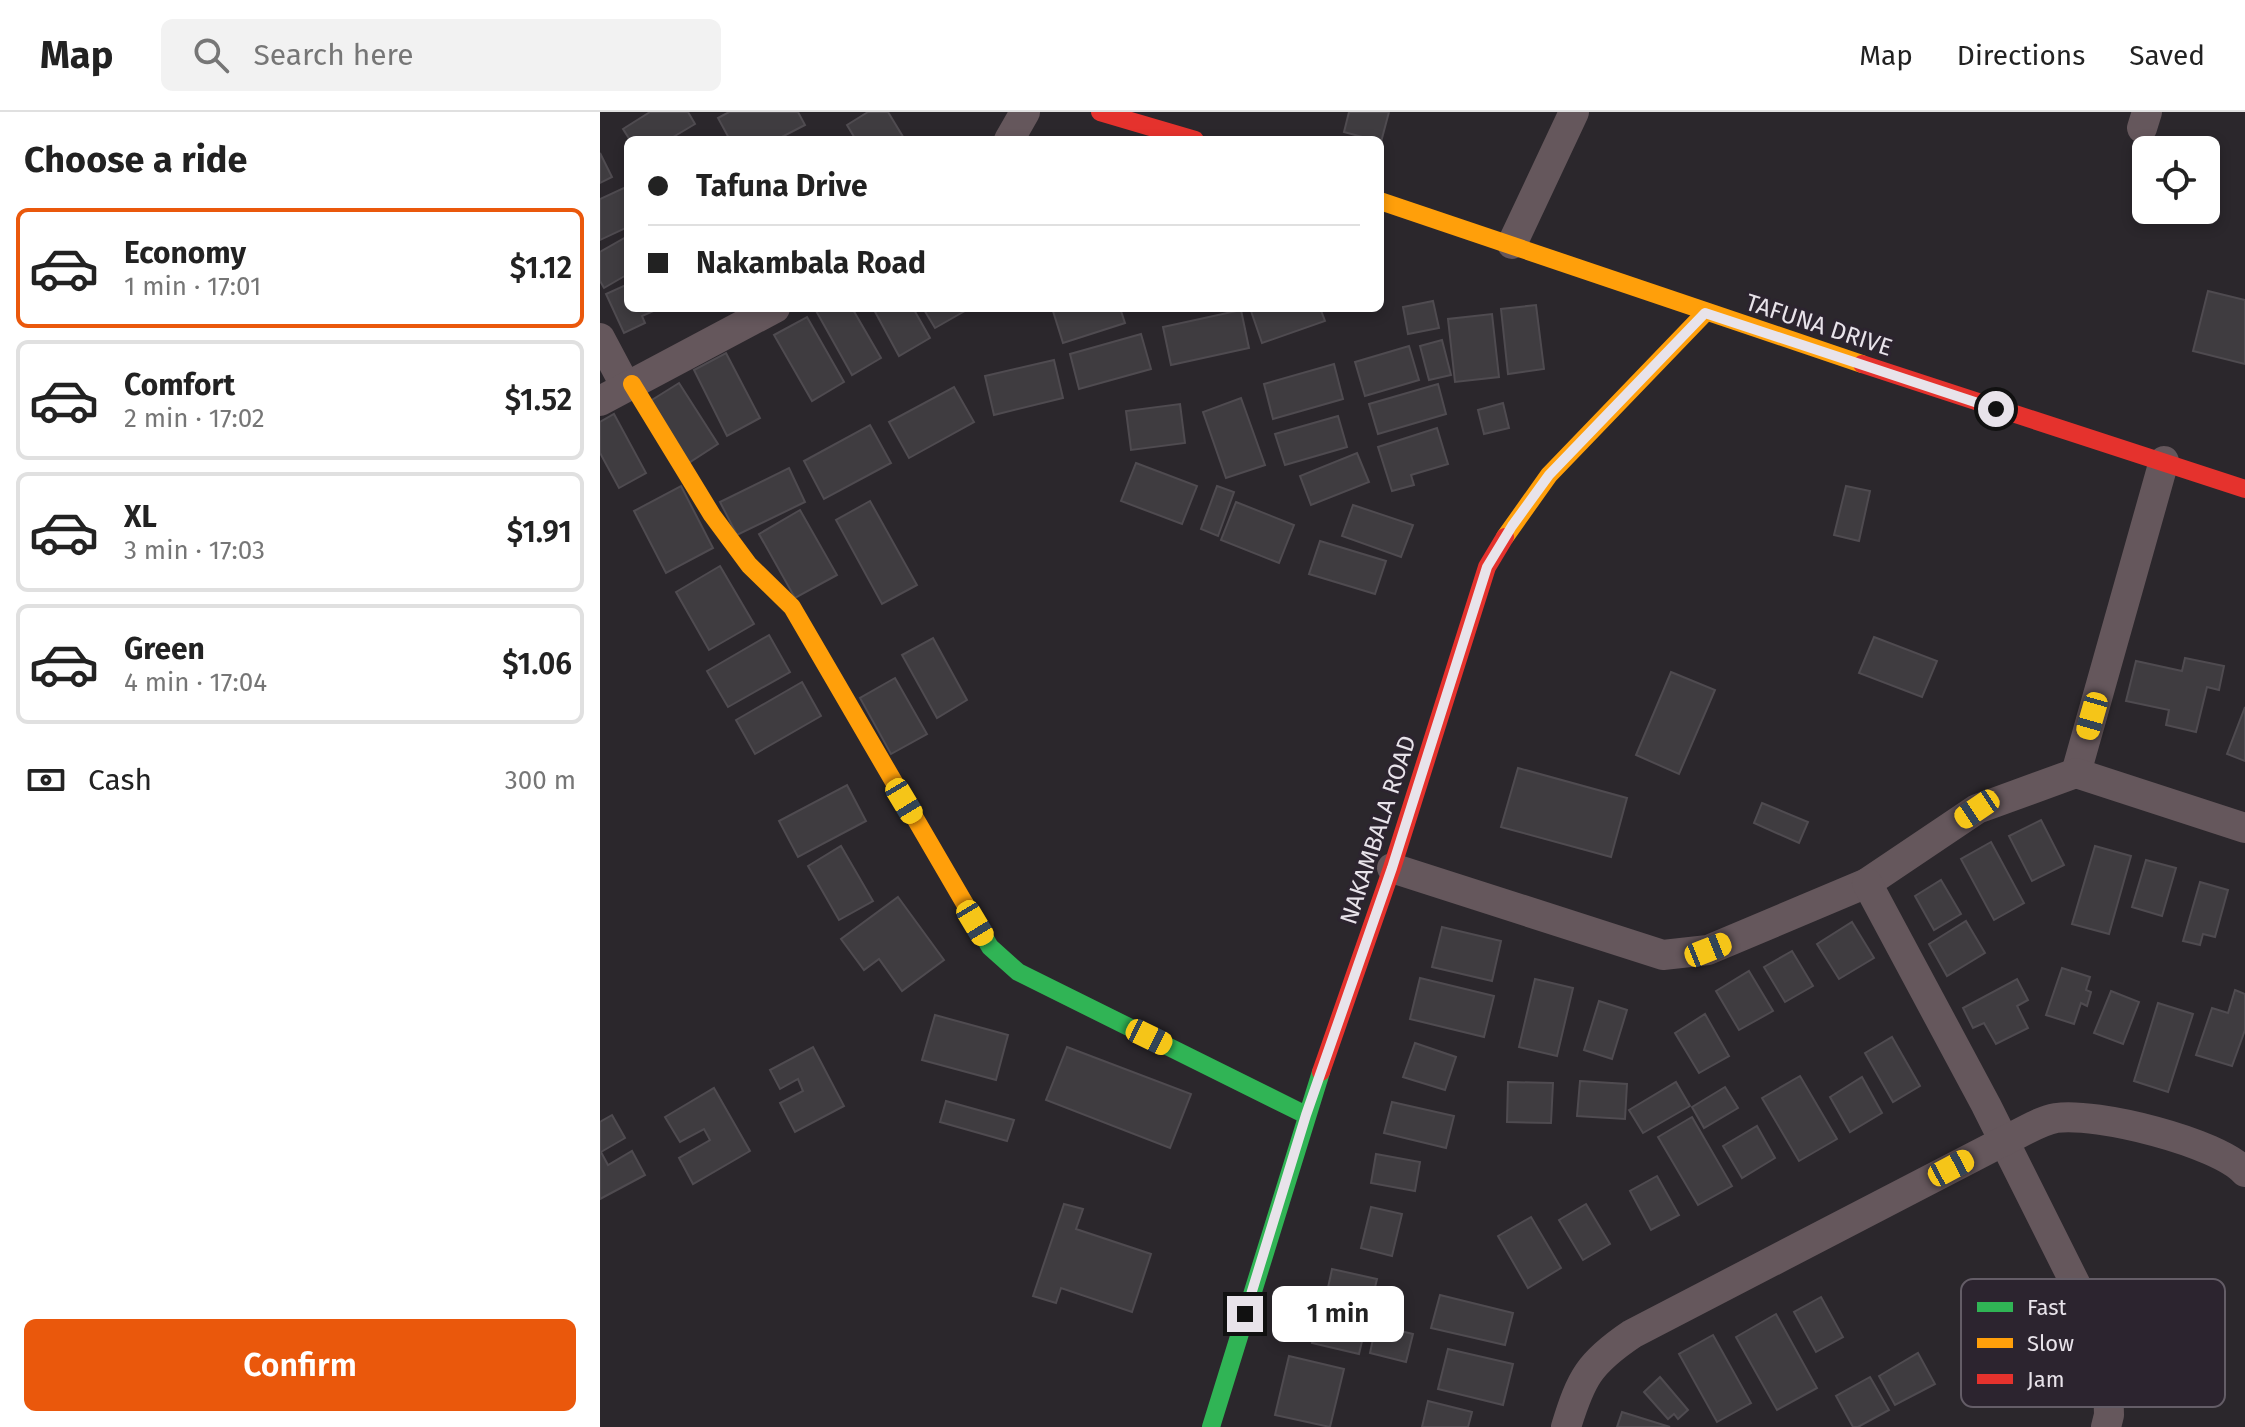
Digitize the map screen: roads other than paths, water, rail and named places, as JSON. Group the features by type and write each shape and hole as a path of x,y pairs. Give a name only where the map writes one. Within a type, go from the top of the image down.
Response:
{"main road":[{"path":"1100,112 1180,128"},
{"name":"TAFUNA DRIVE","path":"1384,202 1705,313 2245,489"},
{"name":"NAKAMBALA ROAD","path":"1211,1427 1306,1115 1392,868 1487,567 1549,475 1705,313"},
{"path":"619,390 749,565 792,607 990,947 1018,972 1306,1115"}],"street":[{"path":"1011,136 1025,112"},
{"path":"1512,244 1574,112"},
{"path":"600,338 619,390 767,312"},
{"path":"2076,773 2164,461"},
{"path":"1392,868 1663,955 1708,950 1867,883 1977,809 2076,773 2245,828"},
{"path":"1867,883 2004,1141 2073,1279"},
{"path":"1566,1427 1585,1375 1604,1353 2004,1141 2055,1118 2107,1120 2175,1138 2237,1163 2245,1172"},
{"path":"2106,1427 2109,1407"}]}
